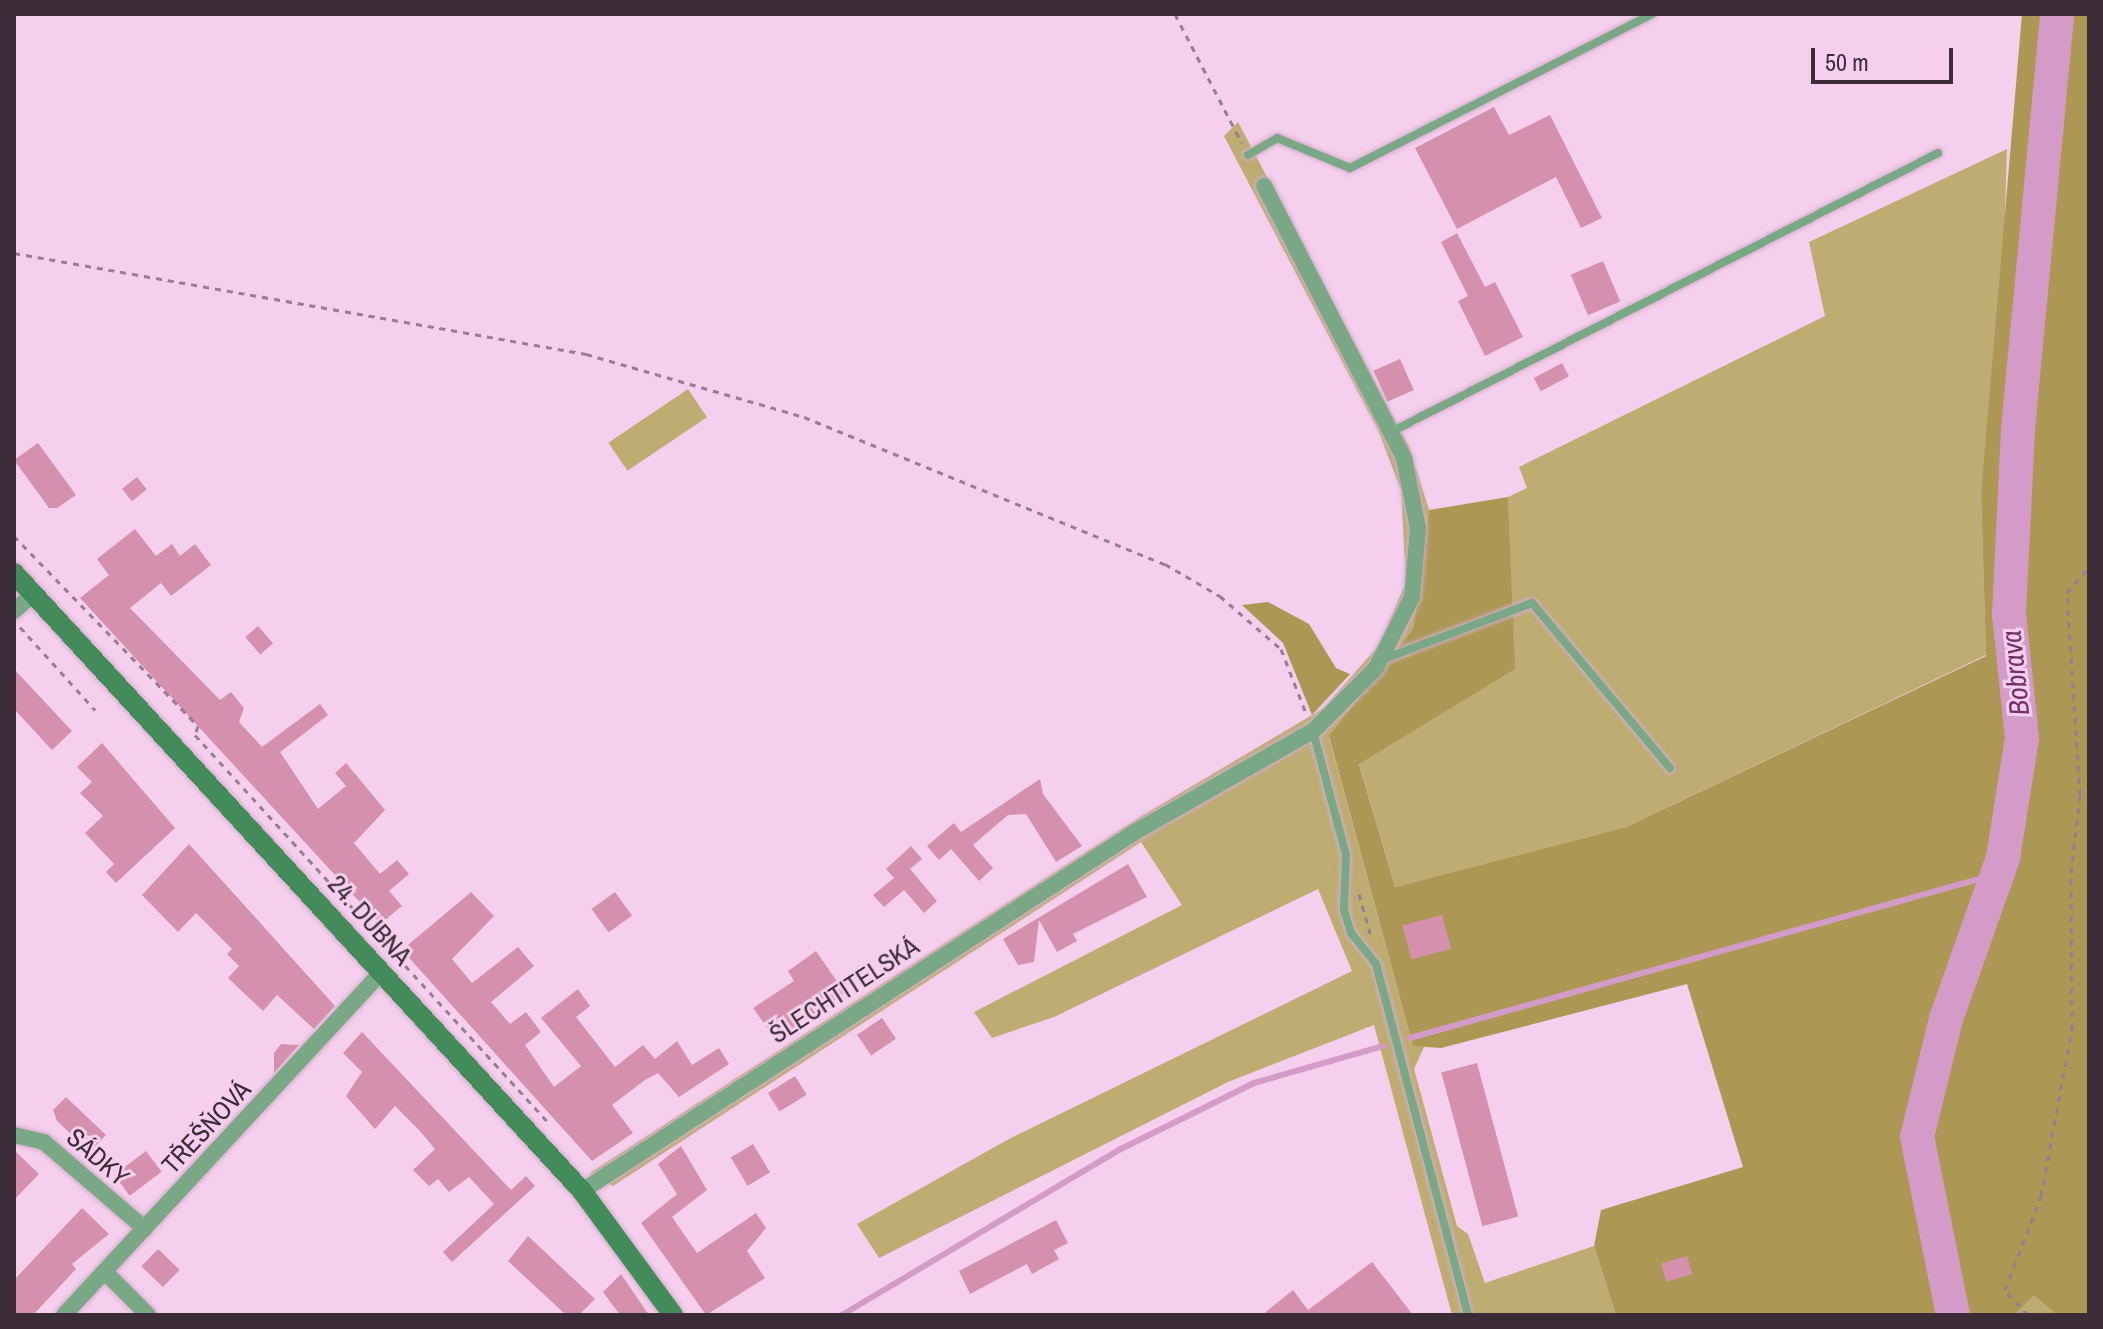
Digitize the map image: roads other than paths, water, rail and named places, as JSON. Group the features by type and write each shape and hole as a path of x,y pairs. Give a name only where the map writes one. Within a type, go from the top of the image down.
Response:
{"main road":[{"name":"24. DUBNA","path":"14,573 582,1191 673,1315"}],"street":[{"name":"ŠLECHTITELSKÁ","path":"582,1191 1135,832 1313,731 1381,660 1412,597 1418,528 1404,458 1264,186"},
{"path":"14,614 34,593"},
{"name":"TŘEŠŇOVÁ","path":"64,1315 382,972"},
{"name":"SÁDKY","path":"14,1135 44,1142 145,1229"},
{"path":"105,1272 148,1315"}],"lane":[{"path":"1248,155 1277,138 1350,168 1652,14"},
{"path":"1391,432 1938,153"},
{"path":"1381,660 1532,603 1670,768"},
{"path":"1313,731 1346,855 1344,910 1351,933 1376,964 1468,1315"}],"waterway":[{"name":"Bobrava","path":"1953,1315 1917,1137 1946,1019 2003,858 2022,738 2009,614 2018,429 2057,14"},
{"path":"1410,1038 1997,874"},
{"path":"842,1315 1121,1149 1254,1083 1383,1046"}]}
